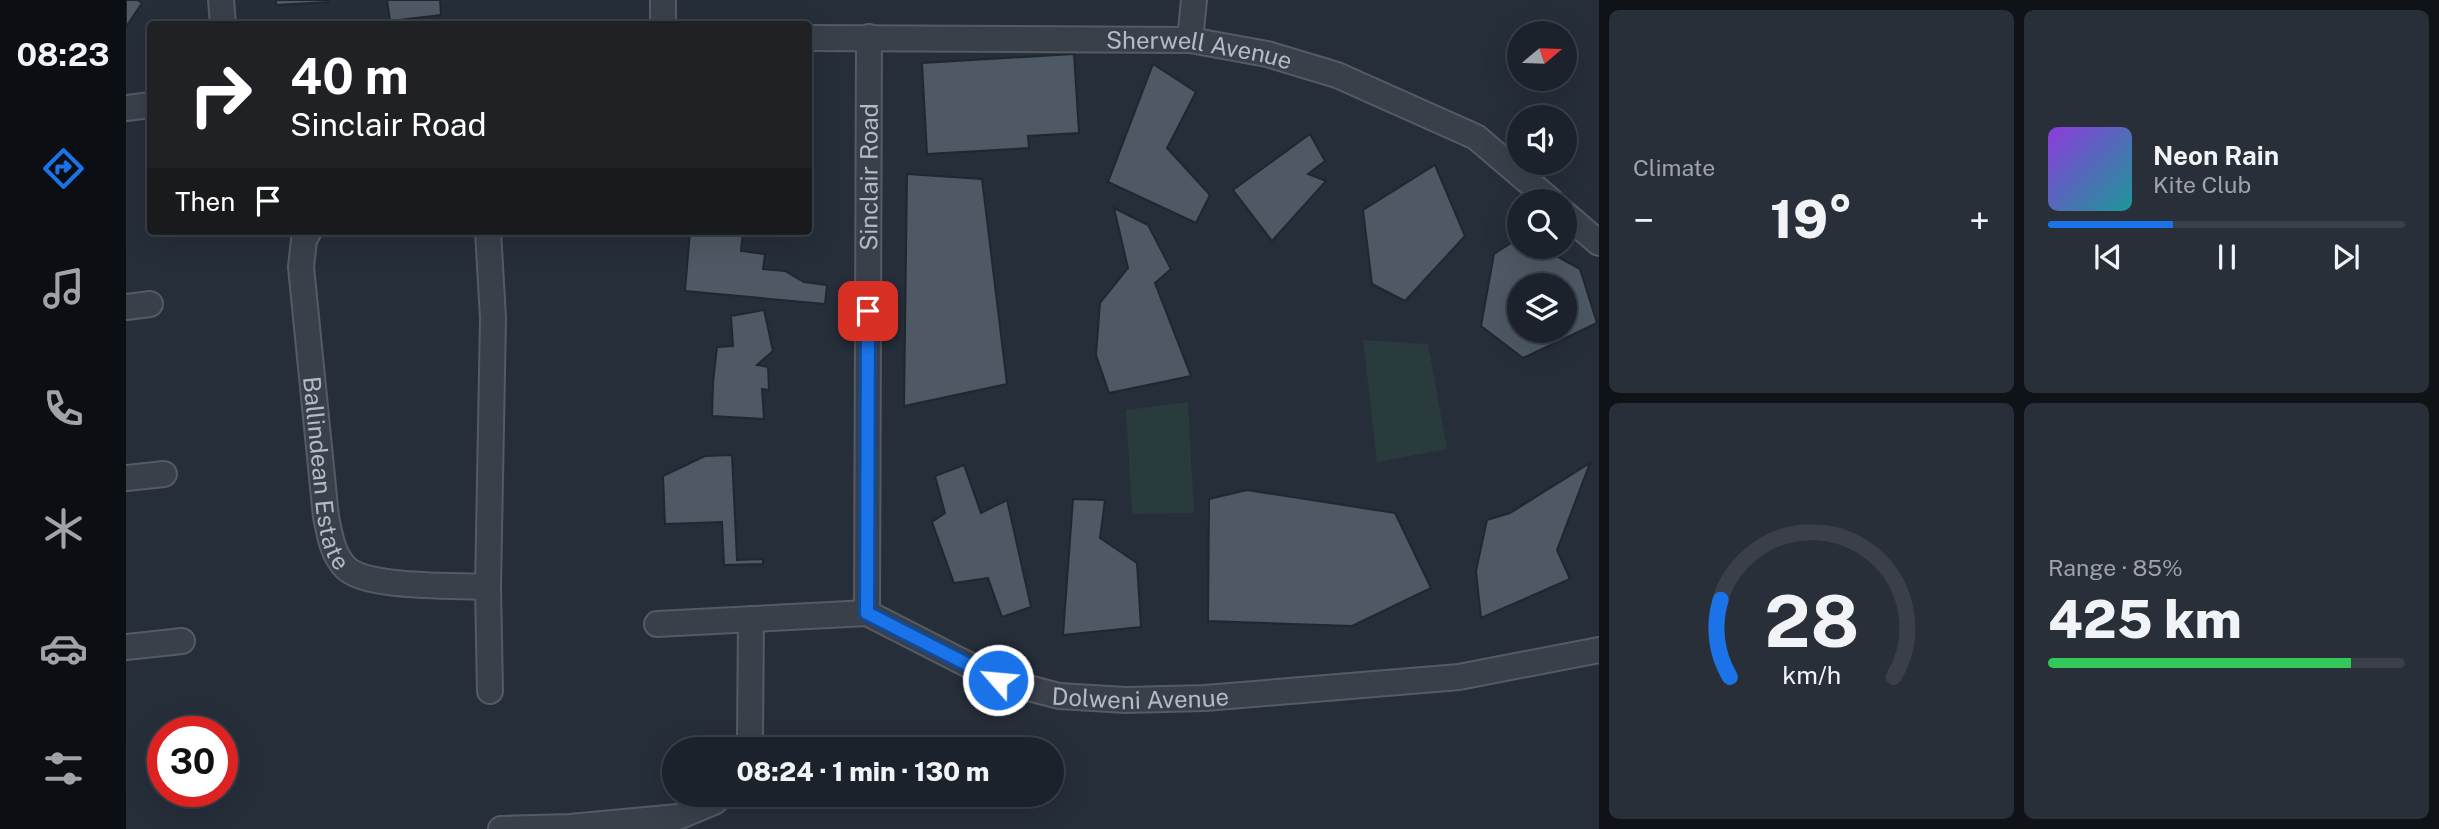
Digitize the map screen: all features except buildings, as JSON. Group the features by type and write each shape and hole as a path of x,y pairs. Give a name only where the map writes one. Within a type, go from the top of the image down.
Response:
{"street":[{"path":"221,0 223,21"},
{"path":"663,0 663,21"},
{"path":"1190,40 1194,0"},
{"name":"Sinclair Road","path":"867,613 869,37"},
{"name":"Sherwell Avenue","path":"812,38 1190,40 1267,54 1337,75 1476,136 1536,189"},
{"path":"126,108 147,104"},
{"path":"1577,224 1599,243"},
{"name":"Ballindean Estate","path":"307,235 301,267 326,517 333,551 346,568 359,576 379,582 488,587"},
{"path":"488,235 493,318 488,587 490,691"},
{"path":"126,478 164,474"},
{"path":"657,624 867,613"},
{"name":"Dolweni Avenue","path":"867,613 998,680 1059,696 1126,700 1205,698 1459,677 1599,650"},
{"path":"750,737 751,619"},
{"path":"126,647 182,641"},
{"path":"502,829 570,827 678,817 702,807"}],"shaded area":[{"path":"1363,340 1428,344 1447,449 1377,462"},
{"path":"1188,402 1194,513 1132,514 1126,410"}],"route":[{"path":"868,311 867,613 998,680"}]}
